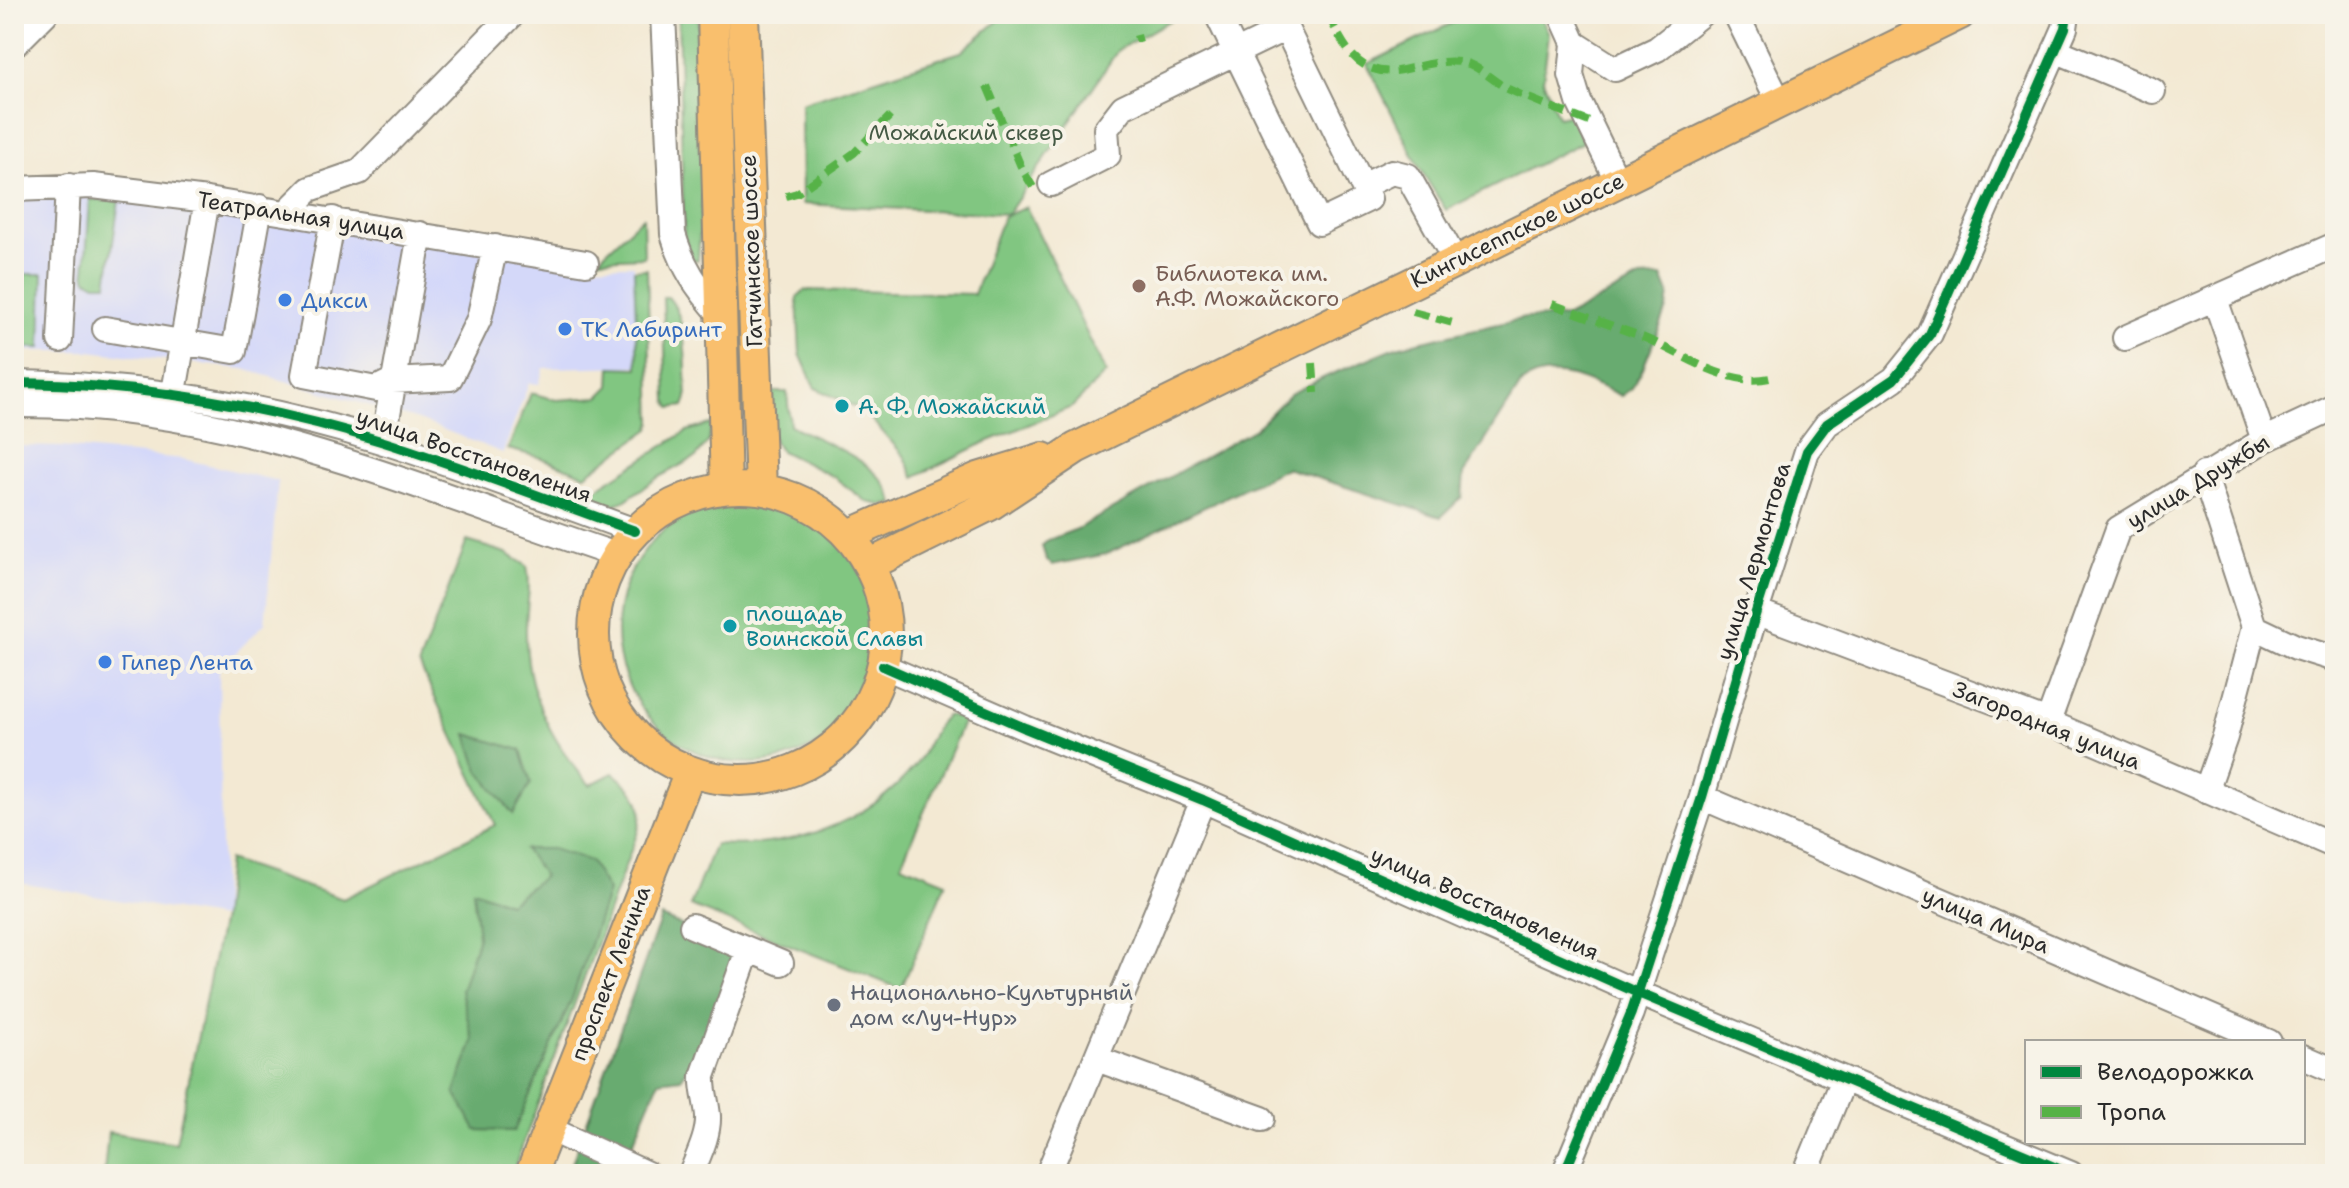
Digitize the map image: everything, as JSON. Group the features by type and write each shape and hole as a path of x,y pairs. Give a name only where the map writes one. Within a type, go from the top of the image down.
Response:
{"main road":[{"name":"Гатчинское шоссе","path":"713,14 726,488"},
{"name":"Гатчинское шоссе","path":"743,14 761,489"},
{"name":"Кингисеппское шоссе","path":"869,565 990,505 1076,448 1947,17"},
{"name":"Кингисеппское шоссе","path":"849,535 978,478 1076,448"},
{"path":"726,488 761,489 794,497 824,513 849,535 869,565 882,594 887,642 883,666 869,704 845,737 800,768 756,780 734,780 690,772 665,760 635,735 611,704 601,679 593,628 604,578 616,555 651,517 699,493 726,488"},
{"name":"проспект Ленина","path":"531,1174 690,772"}],"street":[{"path":"14,45 45,14"},
{"path":"287,212 310,189 359,172 513,14"},
{"path":"663,14 673,234 681,262 720,314"},
{"path":"1051,184 1108,155 1106,129 1123,107 1235,52 1282,21 1369,199 1319,223 1235,52 1217,14"},
{"path":"1561,14 1574,43 1571,75 1579,102 1617,180"},
{"path":"1574,43 1615,69 1657,49 1701,14"},
{"path":"1736,14 1779,102"},
{"name":"улица Лермонтова","path":"1564,1174 1638,993 1702,797 1807,451 1827,424 1894,379 1930,334 2065,28 2067,14"},
{"path":"2055,50 2153,91"},
{"path":"1363,186 1392,172 1408,176 1455,260"},
{"path":"60,340 68,186"},
{"name":"Театральная улица","path":"14,189 68,186 207,200 586,263"},
{"path":"172,406 207,200"},
{"path":"105,329 234,351 260,207"},
{"path":"333,219 304,375 376,389 392,381 450,378 479,319 495,247"},
{"path":"383,442 420,234"},
{"path":"2125,338 2335,245"},
{"path":"2215,299 2264,440"},
{"name":"улица Восстановления","path":"14,383 172,406 278,415 383,442 635,531"},
{"name":"улица Восстановления","path":"14,405 172,406 337,457 616,555"},
{"name":"улица Дружбы","path":"2048,722 2118,529 2264,440 2335,407"},
{"path":"2204,474 2254,627 2225,737 2206,791"},
{"name":"Загородная улица","path":"1756,612 2048,722 2335,846"},
{"path":"2254,627 2296,647 2335,659"},
{"name":"улица Восстановления","path":"883,666 1203,800 1638,993 2071,1174"},
{"name":"улица Мира","path":"1702,797 2264,1040"},
{"path":"1048,1174 1203,800"},
{"path":"692,926 781,963"},
{"path":"691,1174 709,1119 702,1088 703,1076 748,950"},
{"path":"2305,1058 2335,1071"},
{"path":"1097,1059 1262,1119"},
{"path":"1805,1174 1844,1079"},
{"path":"549,1129 647,1174"}],"shaded area":[{"path":"115,197 580,266 634,265 637,366 544,368 539,384 529,383 503,453 419,420 244,369 90,351 14,351 14,347 41,347 43,274 14,274 14,199"},
{"path":"14,446 61,447 183,459 278,481 265,623 219,670 222,918 14,882"}],"green space":[{"path":"678,14 698,14 703,183 698,260 693,260 684,238"},
{"name":"Можайский сквер","path":"1006,14 1181,14 1118,50 1008,214 802,204 801,103 961,52"},
{"path":"1471,14 1540,14 1549,34 1543,80 1558,117 1571,114 1583,142 1446,210 1419,167 1367,64"},
{"path":"90,199 119,201 107,284 96,284 87,279 85,273"},
{"path":"1026,207 1106,373 1072,407 984,443 914,477 905,457 864,411 815,388 800,354 797,297 805,290 974,294 1003,217"},
{"path":"643,217 644,257 598,259"},
{"path":"647,269 650,429 585,475 508,449 531,393 556,400 599,397 610,386 611,367 638,368 634,270"},
{"path":"14,274 43,274 41,348 14,347"},
{"path":"1662,277 1669,294 1667,309 1632,388 1621,396 1585,380 1558,374 1533,377 1522,383 1464,474 1462,497 1441,517 1286,468 1107,554 1052,565 1046,559 1042,546 1048,540 1077,529 1255,429 1290,394 1325,377 1396,347 1525,318 1566,317 1640,278"},
{"path":"663,297 668,297 675,306 685,345 687,398 684,406 671,408 667,400"},
{"path":"769,392 787,392 790,425 865,465 888,489 894,504 867,502 834,477 781,451 774,442 770,428"},
{"path":"711,424 709,441 696,457 624,501 613,505 599,503 588,494 687,431"},
{"path":"749,499 799,509 842,538 871,581 881,631 871,681 842,724 799,753 749,763 699,753 656,724 627,681 617,631 627,581 656,538 699,509"},
{"path":"467,541 506,553 527,566 527,655 544,716 564,752 590,785 613,773 633,792 641,814 637,834 512,1174 104,1174 108,1132 176,1143 222,918 228,860 343,899 495,825 419,664"},
{"path":"947,715 965,718 901,864 946,882 901,989 690,906 715,844 743,845 798,837 849,819 873,805 914,767 937,726"},
{"path":"467,734 521,750 531,783 513,814 479,771"},
{"path":"524,849 552,849 590,861 608,891 572,999 514,1131 476,1130 455,1093 473,1041 461,991 478,937 473,890 509,903 544,876"},
{"path":"661,917 723,943 737,957 706,1044 681,1078 659,1081 620,1174 568,1174"}],"marked path":[{"path":"1328,14 1349,51 1368,67 1394,71 1438,62 1466,63 1508,89 1589,122"},
{"path":"1137,35 1139,42"},
{"path":"987,86 1022,169 1033,187"},
{"path":"786,196 797,193 854,153 890,116"},
{"path":"1552,304 1640,336 1722,374 1757,380 1774,377"},
{"path":"1413,312 1457,324"},
{"path":"1313,363 1315,393"}],"cycle path":[{"path":"1564,1174 1631,1013 1702,797 1807,451 1827,424 1894,379 1930,334 2065,28 2067,14"},
{"path":"14,383 154,392 294,417 416,452 635,531"},
{"path":"883,666 1203,800 1638,993 2071,1174"}],"place":[{"name":"Библиотека им. А.Ф. Можайского","path":"1139,286"},
{"name":"Дикси","path":"285,300"},
{"name":"ТК Лабиринт","path":"565,329"},
{"name":"А. Ф. Можайский","path":"842,406"},
{"name":"площадь Воинской Славы","path":"730,626"},
{"name":"Гипер Лента","path":"105,662"},
{"name":"Национально-Культурный дом «Луч-Нур»","path":"834,1005"}]}
